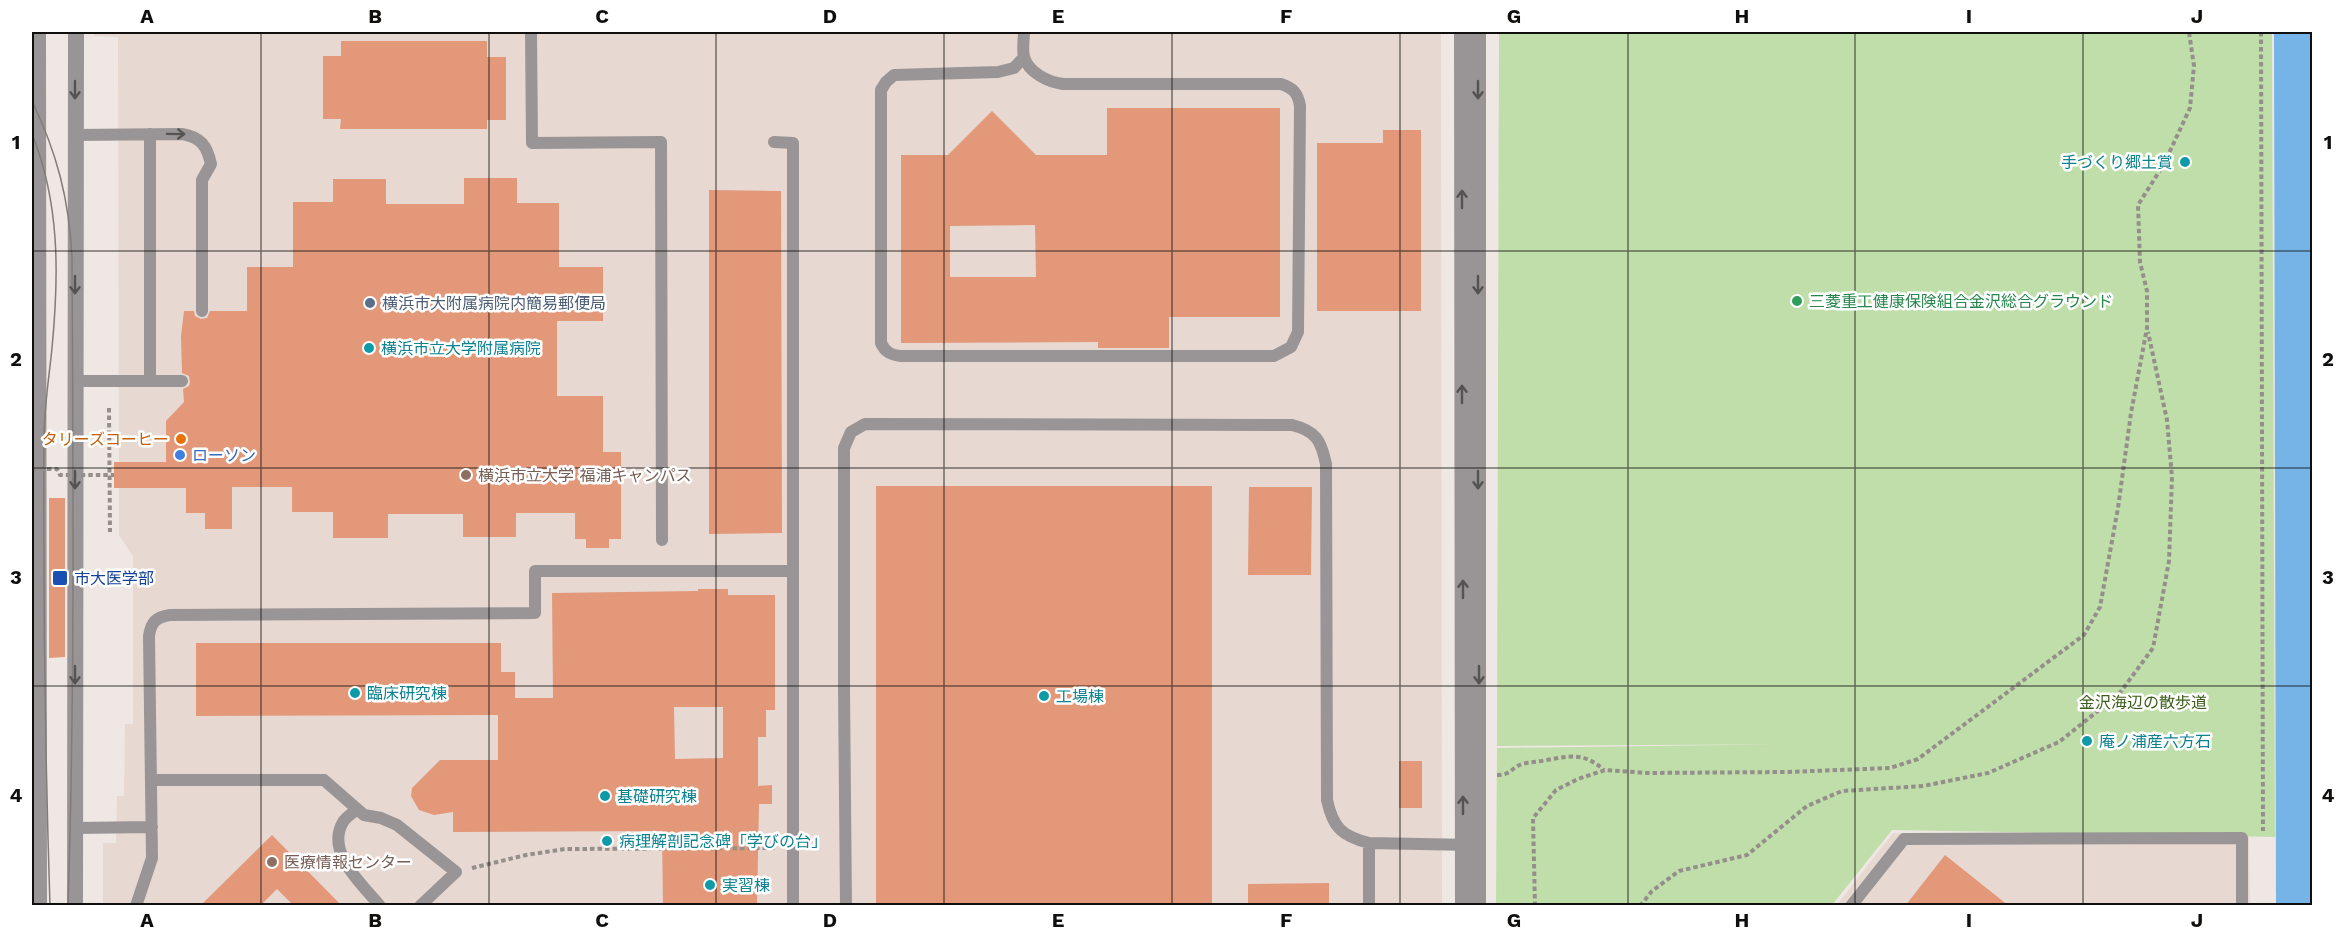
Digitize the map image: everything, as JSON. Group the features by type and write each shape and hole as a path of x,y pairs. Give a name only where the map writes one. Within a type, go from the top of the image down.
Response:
{"street":[{"path":"38,32 39,906"},
{"path":"75,906 76,32"},
{"path":"1462,32 1471,845 1478,906"},
{"path":"1463,906 1479,775 1478,32"}],"lane":[{"path":"531,32 532,143 661,142 662,540"},
{"path":"1024,32 1024,57 1040,76 1049,82 1063,84 1281,84 1296,92 1300,106 1298,332 1291,346 1274,357 901,357 888,353 883,348 881,343 881,90 894,75 998,72 1014,68 1024,57"},
{"path":"150,134 150,381"},
{"path":"75,135 194,136 203,142 211,164 202,180 202,310"},
{"path":"774,142 793,143 793,906"},
{"path":"75,381 182,381"},
{"path":"846,906 844,448 851,432 865,424 1292,425 1307,429 1317,438 1326,464 1327,800 1330,816 1339,830 1353,839 1368,843 1471,845"},
{"path":"136,906 152,858 149,636 150,626 155,619 162,616 535,613 536,572 793,572"},
{"path":"151,780 324,780 364,815 381,818 397,825 456,872 420,906"},
{"path":"357,809 343,822 338,840 341,854 350,870 380,906"},
{"path":"75,828 152,827"},
{"path":"1851,906 1904,840 2207,838 2242,838 2242,906"},
{"path":"1368,843 1369,906"}],"path":[{"path":"1535,906 1533,818 1556,790 1578,779 1605,770 1647,773 1890,768 1918,759 2084,635 2100,607 2147,328 2147,291 2140,262 2138,205 2164,164 2190,108 2194,66 2189,32"},
{"path":"2261,32 2263,831"},
{"path":"1640,906 1652,891 1679,871 1747,855 1807,806 1842,791 1923,786 1988,773 2059,742 2119,694 2153,648 2169,561 2172,477 2166,420 2147,328"},
{"path":"109,408 112,475 110,532"},
{"path":"32,469 57,469 60,475 112,475"},
{"path":"1479,775 1507,775 1520,765 1569,756 1580,756 1592,760 1605,770"},
{"path":"456,872 526,855 565,849 793,848"}],"shaded area":[{"path":"94,32 1441,32 1442,905 103,905 103,843 116,843 117,796 124,796 125,724 133,724 133,556 119,535 118,37 94,36"},
{"path":"1893,833 2249,837 2250,905 1836,906"}],"green space":[{"name":"三菱重工健康保険組合金沢総合グラウンド","path":"1499,32 2272,32 2275,837 1892,830 1832,905 1496,906 1497,748 1805,744 1497,746"}],"water":[{"path":"2274,32 2312,32 2312,906 2276,905"}],"building":[{"path":"341,41 487,41 487,57 506,57 506,120 487,120 487,129 340,129 341,119 323,119 323,56 341,56"},
{"path":"1107,108 1280,108 1280,317 1169,317 1169,348 1098,348 1098,342 901,343 901,155 948,155 992,111 1036,155 1107,155","holes":["1035,225 1036,277 950,277 950,226"]},
{"path":"1383,130 1421,130 1421,311 1317,311 1317,143 1383,143"},
{"name":"横浜市立大学附属病院","path":"464,178 517,178 517,203 559,203 559,267 603,267 603,321 557,321 557,396 603,396 603,452 621,452 621,539 609,539 609,548 586,548 586,539 575,539 575,513 516,513 516,537 463,537 463,514 388,514 388,538 333,538 333,512 292,512 292,487 232,487 232,529 205,529 205,513 186,513 186,488 114,488 114,462 166,462 166,421 184,402 183,389 189,386 190,382 189,376 182,373 181,336 184,311 194,311 195,316 201,319 207,318 210,311 247,311 247,267 293,267 293,202 333,202 333,179 386,179 386,204 464,204"},
{"path":"709,190 781,191 782,533 709,534"},
{"name":"工場棟","path":"876,486 1212,486 1212,906 876,906"},
{"path":"1249,487 1312,487 1311,575 1248,575"},
{"path":"49,498 65,498 65,657 49,658"},
{"path":"698,589 728,589 728,595 775,595 775,710 766,710 766,737 758,737 758,786 772,785 772,804 759,804 757,906 663,906 662,831 453,832 453,812 434,815 419,810 411,796 412,788 440,760 498,760 498,715 196,716 196,643 501,643 501,672 515,672 515,698 553,698 552,593 698,591","holes":["674,707 723,707 723,758 675,759"]},
{"path":"1399,761 1422,761 1422,808 1399,808"},
{"name":"医療情報センター","path":"272,835 342,906 294,906 277,889 260,906 200,906"},
{"path":"1945,855 2009,906 1905,906"},
{"path":"1329,883 1329,906 1248,906 1248,884"}],"tram line":[{"path":"32,101 55,158 65,196 72,257 73,662 68,906"},
{"path":"32,134 48,186 56,266 56,293 44,439 45,672 50,906"}],"place":[{"name":"手づくり郷土賞","path":"2185,162"},
{"name":"三菱重工健康保険組合金沢総合グラウンド","path":"1797,301"},
{"name":"横浜市大附属病院内簡易郵便局","path":"370,303"},
{"name":"横浜市立大学附属病院","path":"369,348"},
{"name":"タリーズコーヒー","path":"181,439"},
{"name":"ローソン","path":"180,455"},
{"name":"横浜市立大学 福浦キャンパス","path":"466,475"},
{"name":"市大医学部","path":"60,578"},
{"name":"臨床研究棟","path":"355,693"},
{"name":"工場棟","path":"1044,696"},
{"name":"庵ノ浦産六方石","path":"2087,741"},
{"name":"基礎研究棟","path":"605,796"},
{"name":"病理解剖記念碑「学びの台」","path":"607,841"},
{"name":"医療情報センター","path":"272,862"},
{"name":"実習棟","path":"710,885"}],"park label":[{"name":"金沢海辺の散歩道","path":"2143,702"}]}
